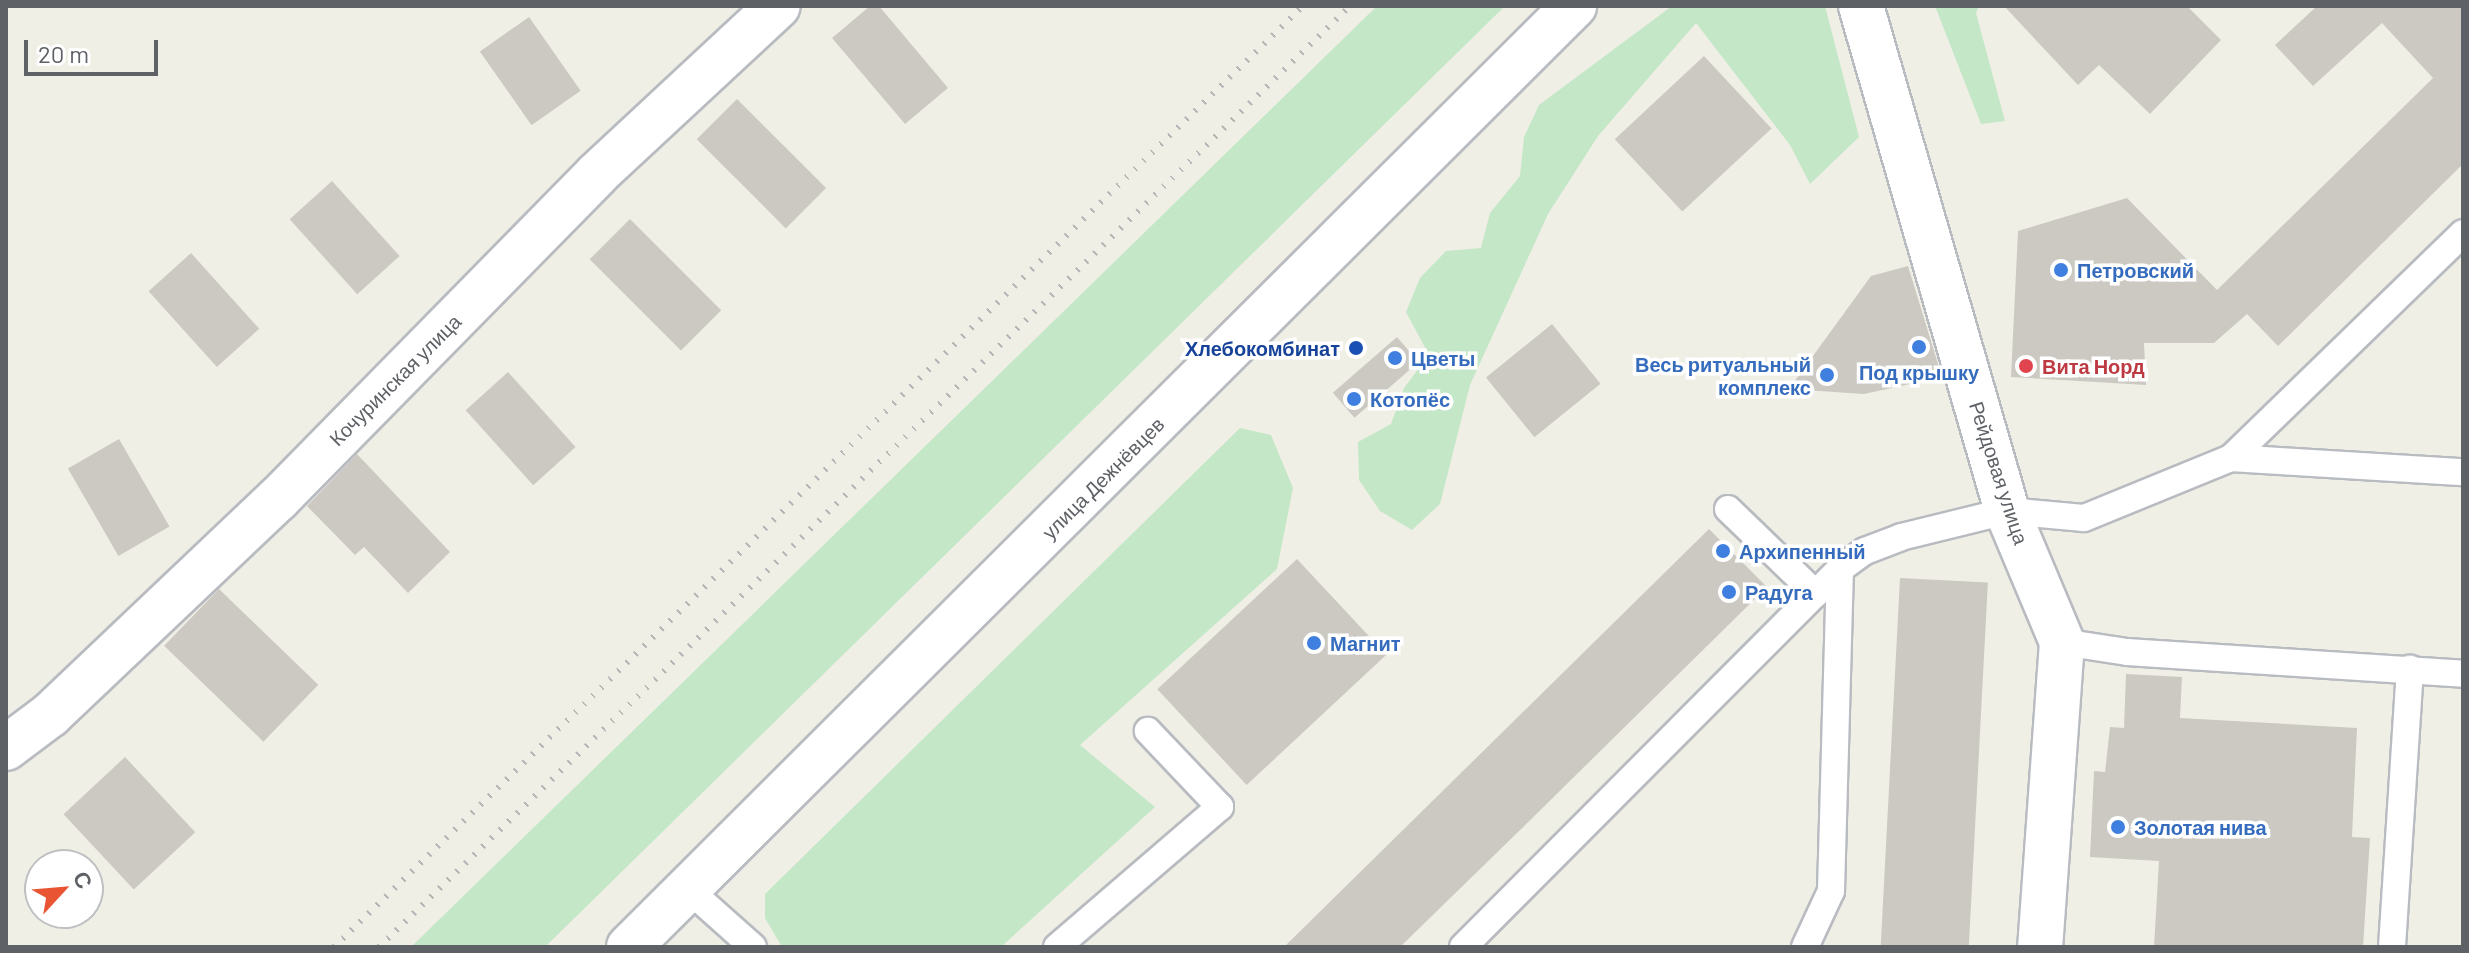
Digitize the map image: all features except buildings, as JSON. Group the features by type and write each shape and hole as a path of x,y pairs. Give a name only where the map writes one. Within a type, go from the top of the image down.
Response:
{"street":[{"name":"Кочуринская улица","path":"6,748 50,715 278,499 596,175 774,15 778,6"},
{"name":"улица Дежнёвцев","path":"629,947 1574,6"},
{"name":"Рейдовая улица","path":"1861,6 2007,511 2062,642 2040,947"}],"lane":[{"path":"1463,947 1840,569 1865,551 1901,537 2007,511 2084,518 2231,458 2463,233"},
{"path":"2231,458 2463,472"},
{"path":"1728,509 1816,594"},
{"path":"1805,947 1831,891 1840,569"},
{"path":"2062,642 2127,652 2463,674"},
{"path":"2392,947 2410,669"},
{"path":"1057,947 1220,807 1148,731"},
{"path":"688,889 753,947"}],"green space":[{"path":"1377,6 1505,6 545,947 411,947"},
{"path":"1672,6 1825,6 1859,137 1810,184 1790,145 1696,23 1598,136 1548,214 1470,385 1440,504 1412,530 1380,511 1359,480 1358,442 1391,424 1404,388 1429,355 1406,312 1420,278 1446,251 1481,248 1490,213 1520,176 1524,137 1539,105"},
{"path":"1935,6 1979,6 1976,13 2005,121 1981,124"},
{"path":"1240,428 1271,435 1293,488 1277,569 1080,745 1155,807 1001,947 782,947 765,918 765,894"}],"railway":[{"path":"334,947 1303,6"},
{"path":"379,947 1350,6"}],"place":[{"name":"Петровский","path":"2061,270"},
{"name":"Под крышку","path":"1919,347"},
{"name":"Хлебокомбинат","path":"1356,348"},
{"name":"Цветы","path":"1395,358"},
{"name":"Вита Норд","path":"2026,366"},
{"name":"Весь ритуальный комплекс","path":"1827,375"},
{"name":"Котопёс","path":"1354,399"},
{"name":"Архипенный","path":"1723,551"},
{"name":"Радуга","path":"1729,592"},
{"name":"Магнит","path":"1314,643"},
{"name":"Золотая нива","path":"2118,827"}]}
